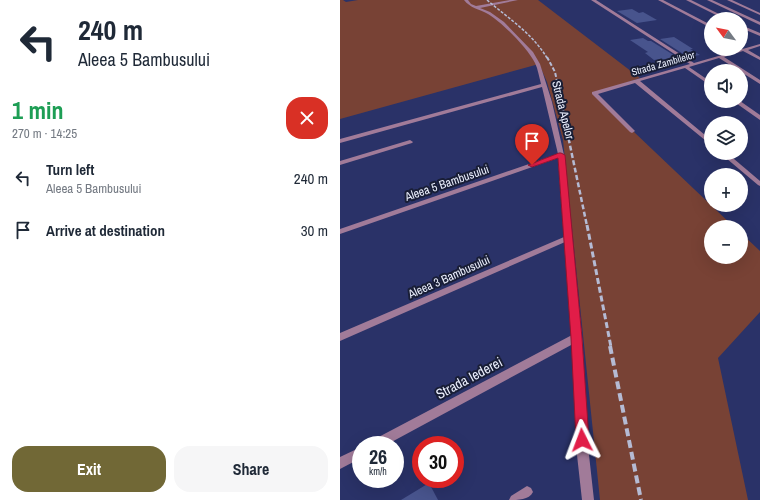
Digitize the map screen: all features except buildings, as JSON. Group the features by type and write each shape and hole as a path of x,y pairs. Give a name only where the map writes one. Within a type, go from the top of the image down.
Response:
{"street":[{"name":"Strada Apelor","path":"466,0 470,5 489,13 503,23 519,39 538,64 544,85 561,155 577,338 583,455 588,500"},
{"path":"477,7 516,0"},
{"path":"593,0 693,64"},
{"path":"660,0 704,23"},
{"path":"688,0 713,12"},
{"path":"709,0 760,24"},
{"path":"730,0 760,14"},
{"path":"748,29 760,35"},
{"name":"Strada Zambilelor","path":"750,47 760,44"},
{"path":"748,52 760,59"},
{"path":"719,56 760,82"},
{"name":"Strada Zambilelor","path":"632,131 594,93 719,56"},
{"path":"685,66 704,79"},
{"path":"636,81 704,137"},
{"path":"340,141 544,85"},
{"path":"746,108 760,118"},
{"path":"340,163 410,142"},
{"name":"Aleea 5 Bambusului","path":"340,232 561,155"},
{"path":"731,160 760,184"},
{"name":"Aleea 3 Bambusului","path":"340,337 568,238"},
{"name":"Strada Iederei","path":"392,436 577,338"},
{"path":"340,463 352,457"},
{"path":"515,500 527,492"}],"shaded area":[{"path":"340,0 346,2 358,0 538,0 640,78 594,94 704,198 704,212 718,212 727,220 704,220 704,264 748,264 748,240 760,251 760,312 718,358 748,500 600,500 563,140 547,82 539,64 340,119"}],"railway":[{"path":"487,0 535,41 547,58"},
{"path":"547,57 555,72 568,132"},
{"path":"567,131 587,226"},
{"path":"587,225 611,347"},
{"path":"610,346 641,500"}],"route":[{"path":"532,165 561,155 577,338 582,440"}]}
